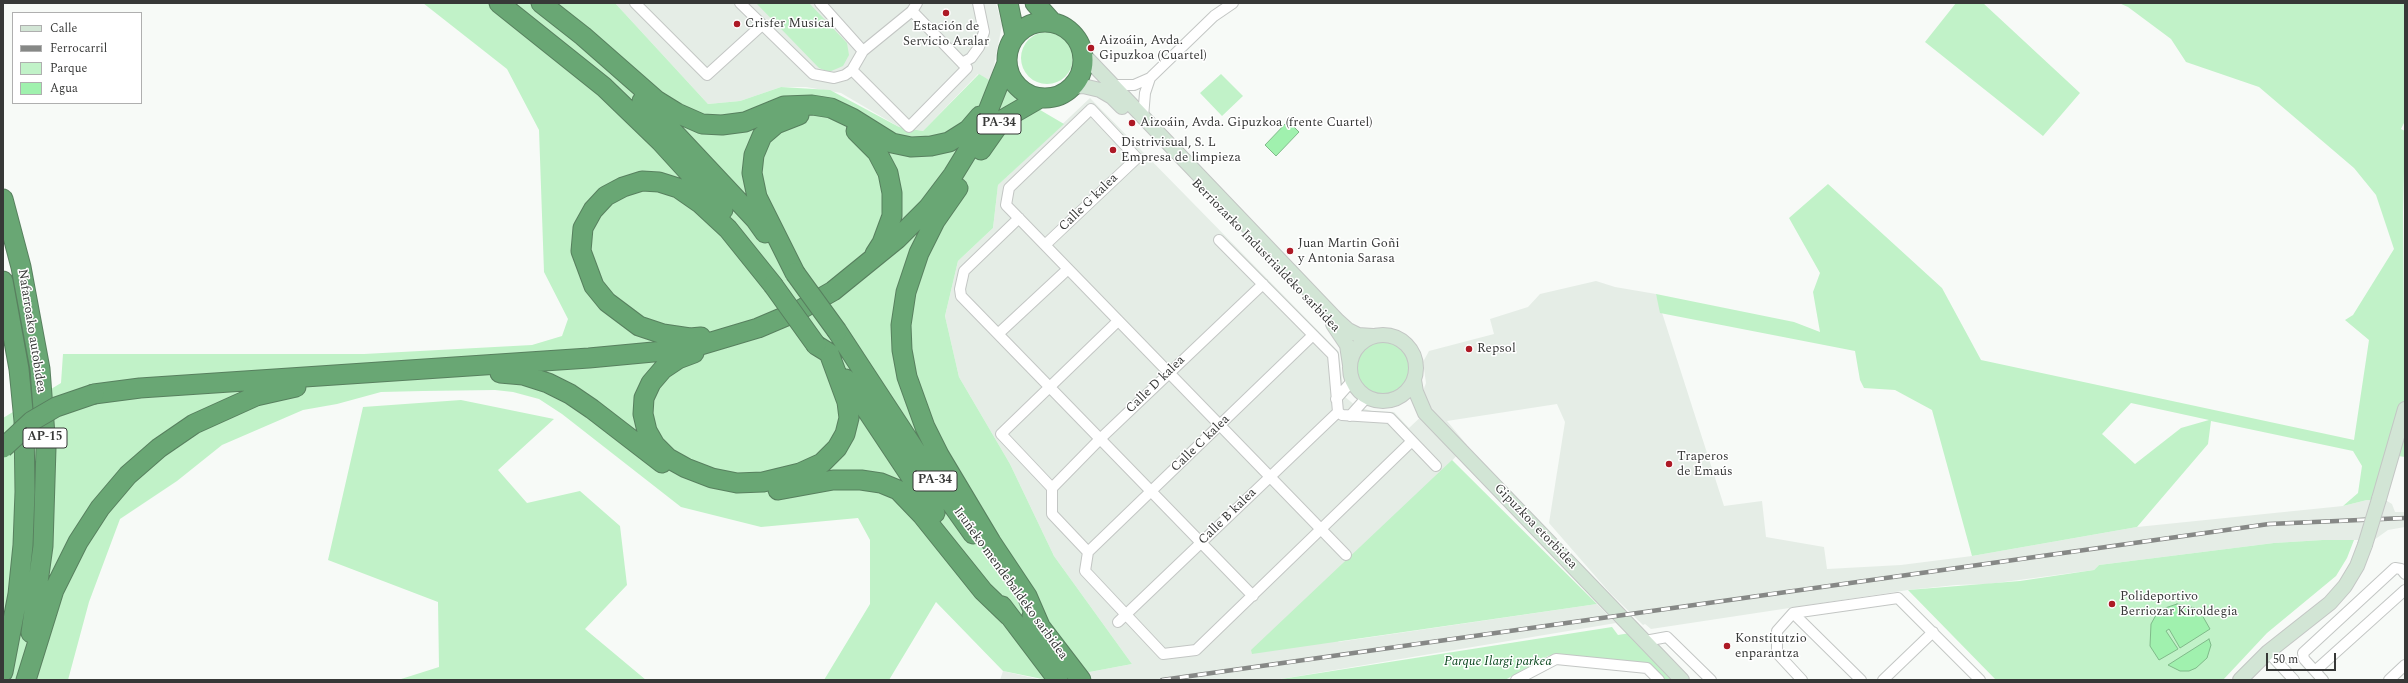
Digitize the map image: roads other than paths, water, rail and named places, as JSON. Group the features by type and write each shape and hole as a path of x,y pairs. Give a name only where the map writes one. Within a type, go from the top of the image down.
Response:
{"highway":[{"path":"499,3 604,87 661,142 718,203 782,280"},
{"path":"527,3 593,55 665,123 755,219 782,280 822,346 847,402 849,418 846,434 837,448 822,463 800,473 763,482 737,483 712,478 686,468 668,458 655,445 647,431 643,414 644,398 651,383 663,369 678,359 702,351"},
{"path":"541,3 583,36 656,100 677,114 702,124 722,125 745,122 784,106 812,105 831,108 852,118 892,143 911,147 931,146 949,142 968,130 992,101"},
{"path":"1008,3 1015,36 1032,24 1053,23"},
{"path":"1035,3 1053,23 1072,34 1079,43 1082,54 1080,75 1073,87"},
{"name":"PA-34","path":"758,328 798,311 833,291 897,240 928,208 952,176 980,131 1007,62 1010,44 1015,36"},
{"path":"1007,62 1010,75 1017,86 1028,94 1040,98"},
{"name":"PA-34","path":"702,351 733,342 802,317 835,297 876,268 909,238 972,166 1002,120 1040,98 1053,97 1073,87"},
{"path":"782,280 756,197 752,174 754,155 762,136 776,124 793,116 815,113 842,121 863,136 878,152 888,173 892,193 892,216 882,243 870,262"},
{"path":"972,166 936,221 919,253 906,292 901,325 902,350 907,377 925,427 991,542 1027,596 1040,626"},
{"path":"758,328 719,336 690,338 663,334 638,326 606,302 594,286 585,268 581,251 583,228 593,210 606,196 623,187 642,181 659,182 678,188 701,204 782,280"},
{"name":"Nafarroako autobidea","path":"3,199 21,267 40,369 46,448 43,546 26,680"},
{"name":"Iruñeko mendebaldeko sarbidea","path":"782,280 837,331 934,479 1040,626 1056,669"},
{"name":"Nafarroako autobidea","path":"3,281 19,369 24,421 25,492 23,545 18,594 3,672"},
{"path":"3,448 32,421 56,406 94,394 148,387 573,359 664,351 701,345 758,328"},
{"name":"Iruñeko mendebaldeko sarbidea","path":"822,346 918,488 1009,616 1056,669 1081,680"},
{"path":"26,680 54,590 78,542 100,508 128,475 159,448 194,424 223,409 256,396 286,388 327,381 648,359 702,351"},
{"path":"472,371 523,375 548,383 592,408 647,453 676,474 697,483 726,491 755,493 833,480 861,480 898,490 922,515 983,591 1009,616"}],"main road":[{"name":"Berriozarko Industrialdeko sarbidea","path":"1082,54 1338,321 1348,330 1358,335 1374,336"},
{"name":"Berriozarko Industrialdeko sarbidea","path":"1073,87 1083,86 1100,90 1112,97 1338,329 1347,344 1350,365"},
{"path":"1374,336 1389,336 1404,342 1411,350 1415,360 1414,380 1402,395 1394,399 1383,401 1366,397 1352,381 1350,365 1357,347 1374,336"},
{"name":"Gipuzkoa etorbidea","path":"1414,380 1416,392 1425,413"},
{"name":"Gipuzkoa etorbidea","path":"1394,399 1409,403 1425,413 1682,680"},
{"path":"2240,680 2268,652 2330,603 2345,586 2357,566 2365,545 2405,409"}],"street":[{"path":"635,3 707,75 762,25"},
{"path":"740,3 813,74 834,78 845,75 852,70 863,52 914,7 967,68 909,127 852,70"},
{"path":"820,3 863,52"},
{"path":"962,63 971,58 980,46 984,32 978,3"},
{"path":"1113,85 1134,85 1150,78 1214,16 1233,3"},
{"path":"1142,117 1145,93 1150,78"},
{"name":"Calle G kalea","path":"1019,218 1006,205 1008,188 1091,109 1137,158 1045,245"},
{"path":"1253,596 961,296 960,289 964,272 1019,218 1346,555"},
{"path":"1219,240 1333,355 1338,412 1350,416 1390,418 1436,466"},
{"path":"998,334 1068,269"},
{"name":"Calle D kalea","path":"1052,488 1100,439 1263,284"},
{"path":"1118,321 1001,434 1052,488 1052,514 1088,552 1085,571 1163,654 1196,650 1412,441"},
{"name":"Calle C kalea","path":"1088,552 1152,492 1312,335"},
{"path":"1336,399 1352,381"},
{"path":"1350,416 1366,397"},
{"name":"Calle B kalea","path":"1118,622 1338,412"},
{"path":"2323,680 2304,659 2303,653 2395,568 2401,569 2405,574"},
{"path":"2315,671 2405,590"},
{"path":"1802,680 1777,653 1777,631 1793,614 1898,598 1980,680"},
{"path":"1793,614 1860,680"},
{"path":"1883,680 1933,632"},
{"path":"1645,641 1662,636 1667,637 1711,680"},
{"path":"2268,652 2294,680"},
{"path":"1516,680 1556,659 1647,668 1659,680"},
{"path":"2389,680 2405,665"}],"water":[{"path":"1288,121 1299,132 1276,156 1265,145"},
{"path":"2177,604 2195,608 2202,615 2210,629 2180,648 2169,629 2166,631 2178,649 2159,660 2150,646 2151,624 2156,615 2165,608"},
{"path":"2209,639 2211,645 2207,658 2196,668 2189,671 2180,671 2168,665"}],"railway":[{"path":"1162,680 2269,524 2405,518"}],"place":[{"name":"Estación de Servicio Aralar","path":"946,13"},
{"name":"Crisfer Musical","path":"737,24"},
{"name":"Aizoáin, Avda. Gipuzkoa (Cuartel)","path":"1091,48"},
{"name":"Aizoáin, Avda. Gipuzkoa (frente Cuartel)","path":"1132,123"},
{"name":"Distrivisual, S. L Empresa de limpieza","path":"1113,150"},
{"name":"Juan Martin Goñi y Antonia Sarasa","path":"1290,251"},
{"name":"Repsol","path":"1469,349"},
{"name":"Traperos de Emaús","path":"1669,464"},
{"name":"Polideportivo Berriozar Kiroldegia","path":"2112,604"},
{"name":"Konstitutzio enparantza","path":"1727,646"}],"park label":[{"name":"Parque Ilargi parkea","path":"1498,662"}]}
